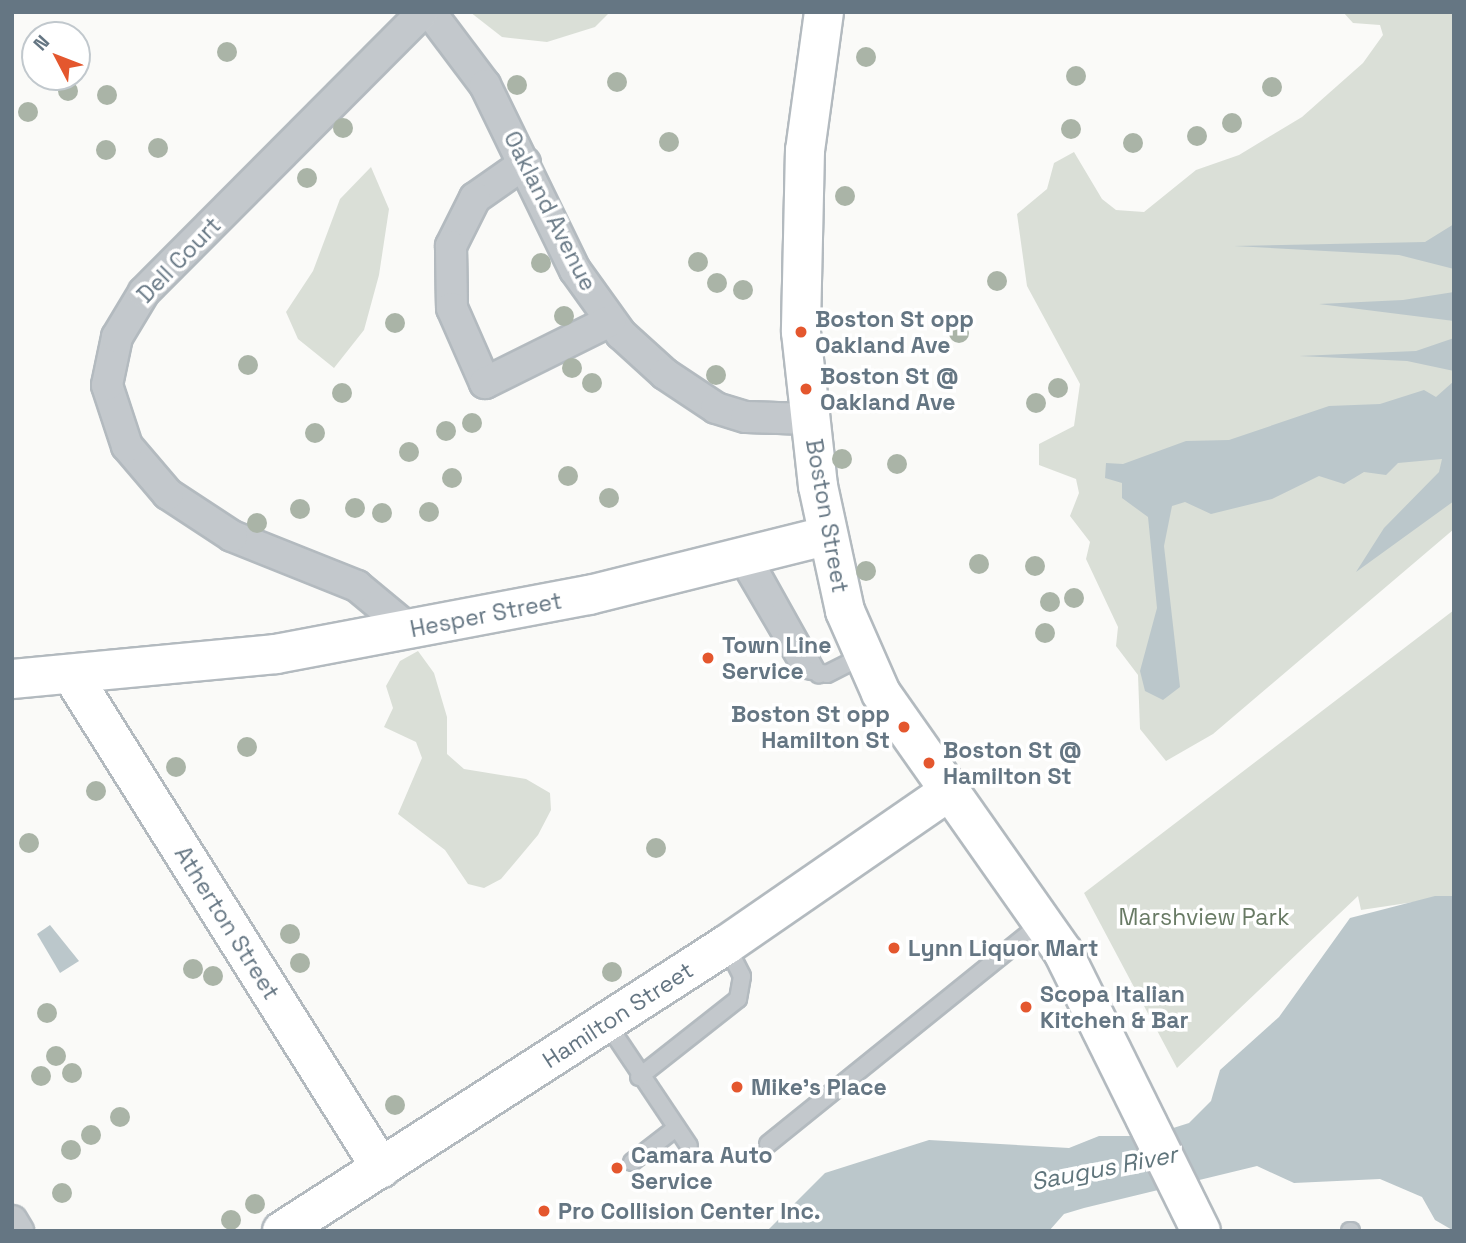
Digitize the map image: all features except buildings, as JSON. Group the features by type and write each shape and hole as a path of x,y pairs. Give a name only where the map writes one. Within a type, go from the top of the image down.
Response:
{"main road":[{"name":"Boston Street","path":"824,12 800,226 810,419 826,536 862,656 949,791 1044,920 1142,1104 1198,1223"},
{"name":"Hesper Street","path":"12,679 142,671 410,630 826,536"},
{"name":"Atherton Street","path":"73,677 381,1168"},
{"name":"Hamilton Street","path":"282,1231 726,945 949,791"}],"street":[{"name":"Dell Court","path":"410,630 357,586 232,536 168,494 127,446 107,385 117,337 144,292 423,12"},
{"name":"Oakland Avenue","path":"430,12 485,85 525,163 562,246 610,321 648,360 716,408 746,416 810,419"},
{"path":"525,163 475,198 450,246 452,308 485,383 610,321"},
{"path":"12,1221 18,1231"}],"lane":[{"path":"744,556 794,661 819,675 862,656"},
{"path":"768,1144 1044,920"},
{"path":"639,1077 738,999 742,976 726,945"},
{"path":"606,1022 639,1077 689,1146"},
{"path":"632,1162 676,1128"}],"green space":[{"path":"470,12 610,12 595,27 547,42 502,37"},
{"path":"1343,12 1454,12 1454,529 1213,734 1166,761 1140,729 1138,675 1116,646 1118,627 1086,559 1090,542 1070,516 1079,493 1076,479 1039,465 1039,444 1074,426 1080,384 1027,286 1017,214 1047,189 1054,163 1074,152 1102,199 1116,210 1144,212 1196,170 1239,155 1302,117 1363,63 1383,35 1380,25 1353,23"},
{"path":"371,167 389,209 379,275 364,330 334,368 298,339 286,312 313,271 340,199"},
{"name":"Marshview Park","path":"1454,610 1454,896 1361,910 1358,896 1177,1068 1084,893"},
{"path":"418,651 434,673 447,717 447,754 464,769 526,779 550,793 551,810 538,835 501,879 484,888 468,884 445,850 398,814 422,758 416,742 384,727 393,708 386,686 400,661"}],"water":[{"path":"1454,224 1454,269 1399,255 1234,246 1425,242"},
{"path":"1454,292 1454,321 1319,304 1403,300"},
{"path":"1454,338 1454,371 1407,361 1299,356 1416,351"},
{"path":"1454,381 1454,501 1356,572 1384,528 1439,472 1442,459 1398,463 1386,475 1364,472 1344,484 1319,476 1272,499 1211,514 1185,502 1172,506 1164,546 1180,687 1163,700 1145,691 1140,671 1157,608 1148,517 1122,498 1122,483 1105,478 1106,463 1123,464 1186,441 1229,440 1329,406 1380,404 1424,390 1436,397"},
{"name":"Saugus River","path":"1435,896 1454,896 1454,1231 1435,1220 1422,1197 1380,1179 1294,1183 1257,1166 1064,1214 1049,1231 767,1231 825,1173 929,1140 1069,1148 1099,1136 1148,1136 1189,1123 1211,1101 1220,1070 1279,1017 1350,918"},
{"path":"50,925 79,961 60,973 37,934"}],"place":[{"name":"Boston St opp Oakland Ave","path":"801,332"},
{"name":"Boston St @ Oakland Ave","path":"806,389"},
{"name":"Town Line Service","path":"708,658"},
{"name":"Boston St opp Hamilton St","path":"904,727"},
{"name":"Boston St @ Hamilton St","path":"929,763"},
{"name":"Lynn Liquor Mart","path":"894,948"},
{"name":"Scopa Italian Kitchen & Bar","path":"1026,1007"},
{"name":"Mike's Place","path":"737,1087"},
{"name":"Camara Auto Service","path":"617,1168"},
{"name":"Pro Collision Center Inc.","path":"544,1211"}]}
